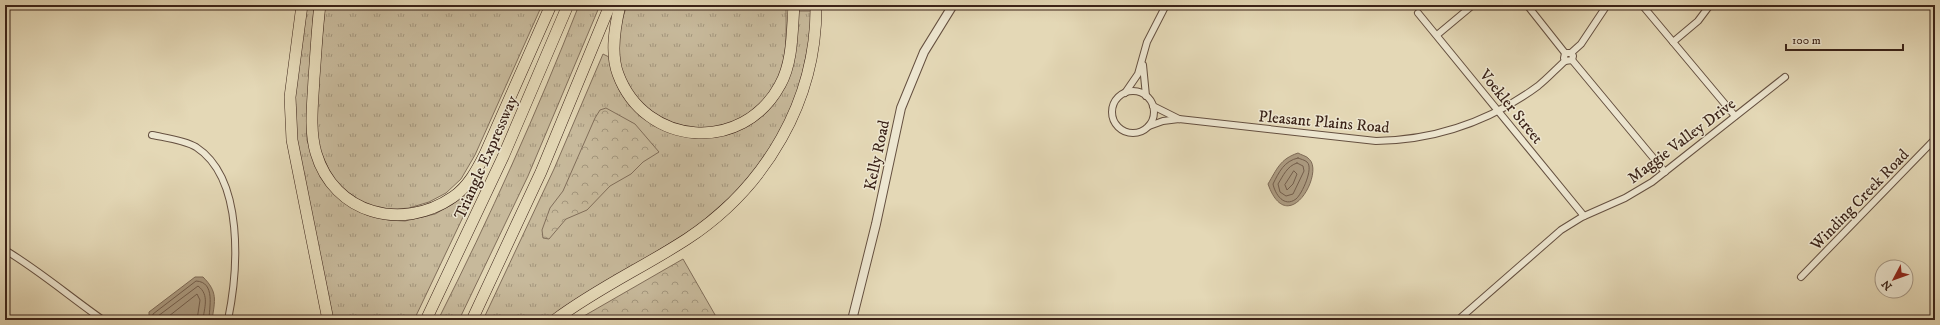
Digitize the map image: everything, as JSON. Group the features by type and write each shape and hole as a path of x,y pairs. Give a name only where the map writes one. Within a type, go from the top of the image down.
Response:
{"highway":[{"path":"302,5 290,97 292,140 328,320"},
{"path":"320,5 312,114 313,141 321,166 336,189 358,206 385,215 402,216 422,212 439,206 454,197 469,181 485,154 551,5"},
{"name":"Triangle Expressway","path":"426,320 503,157 568,5"},
{"path":"472,320 541,172 610,5"},
{"path":"620,5 616,22 614,56 617,73 624,88 635,104 650,117 665,126 682,132 703,133 722,131 739,125 757,114 771,99 781,84 788,65 794,5"},
{"path":"555,320 586,298 687,239 708,224 732,203 751,183 773,155 788,128 799,102 810,67 814,43 816,5"}],"street":[{"name":"Kelly Road","path":"852,320 876,224 901,108 924,52 953,5"},
{"path":"1125,93 1138,74 1147,42 1166,5"},
{"path":"1437,35 1473,5"},
{"path":"1527,5 1568,53 1573,56 1569,60 1665,172"},
{"path":"1568,53 1590,31 1607,5"},
{"path":"1642,5 1735,116"},
{"path":"1673,42 1698,21 1710,5"},
{"name":"Voekler Street","path":"1418,13 1499,109 1584,216"},
{"name":"Pleasant Plains Road","path":"1149,126 1163,121 1179,119 1376,141 1405,140 1440,134 1467,125 1514,102 1539,85 1569,60"},
{"path":"1142,62 1146,96 1153,106 1154,113 1149,126 1137,133 1124,131 1118,127 1112,115 1112,108 1119,96 1125,93 1138,92 1146,96"},
{"name":"Maggie Valley Drive","path":"1458,320 1561,230 1584,216 1626,198 1665,172 1785,77"},
{"name":"Pleasant Plains Road","path":"1153,106 1179,119"},
{"path":"152,135 178,140 196,147 212,162 224,179 230,204 234,235 232,297 228,320"},
{"name":"Winding Creek Road","path":"1801,277 1935,139"},
{"path":"5,250 52,282 78,303 103,320"}],"green space":[{"path":"307,5 314,5 307,111 307,140 322,179 350,207 367,215 388,220 405,221 435,214 453,204 468,191 481,173 483,175 414,320 331,320 297,146 295,91"},
{"path":"325,5 542,5 475,155 461,179 446,193 429,202 409,208 387,210 368,206 350,195 334,181 316,141 316,111"},
{"path":"579,5 600,5 528,176 459,320 438,320 512,164 547,85"},
{"path":"627,5 786,5 785,52 778,80 764,99 738,121 721,127 703,129 686,127 669,121 640,101 629,87 621,71 618,46 622,21"},
{"path":"797,11 812,11 811,32 800,85 779,136 744,185 697,226 548,320 483,320 554,169 603,54 609,57 620,91 636,111 656,126 679,135 703,138 726,135 748,126 768,111 783,89 788,68"},
{"path":"606,108 635,124 659,152 643,162 631,174 610,186 587,210 566,219 549,239 543,238 542,230 550,208 563,191 595,118 600,110"},
{"path":"683,259 718,320 577,320"}],"water":[{"path":"1298,153 1309,159 1313,166 1312,176 1302,197 1294,204 1285,206 1276,200 1268,184 1283,161"},
{"path":"195,277 203,277 208,282 213,292 214,302 212,320 149,320 149,312"}]}
